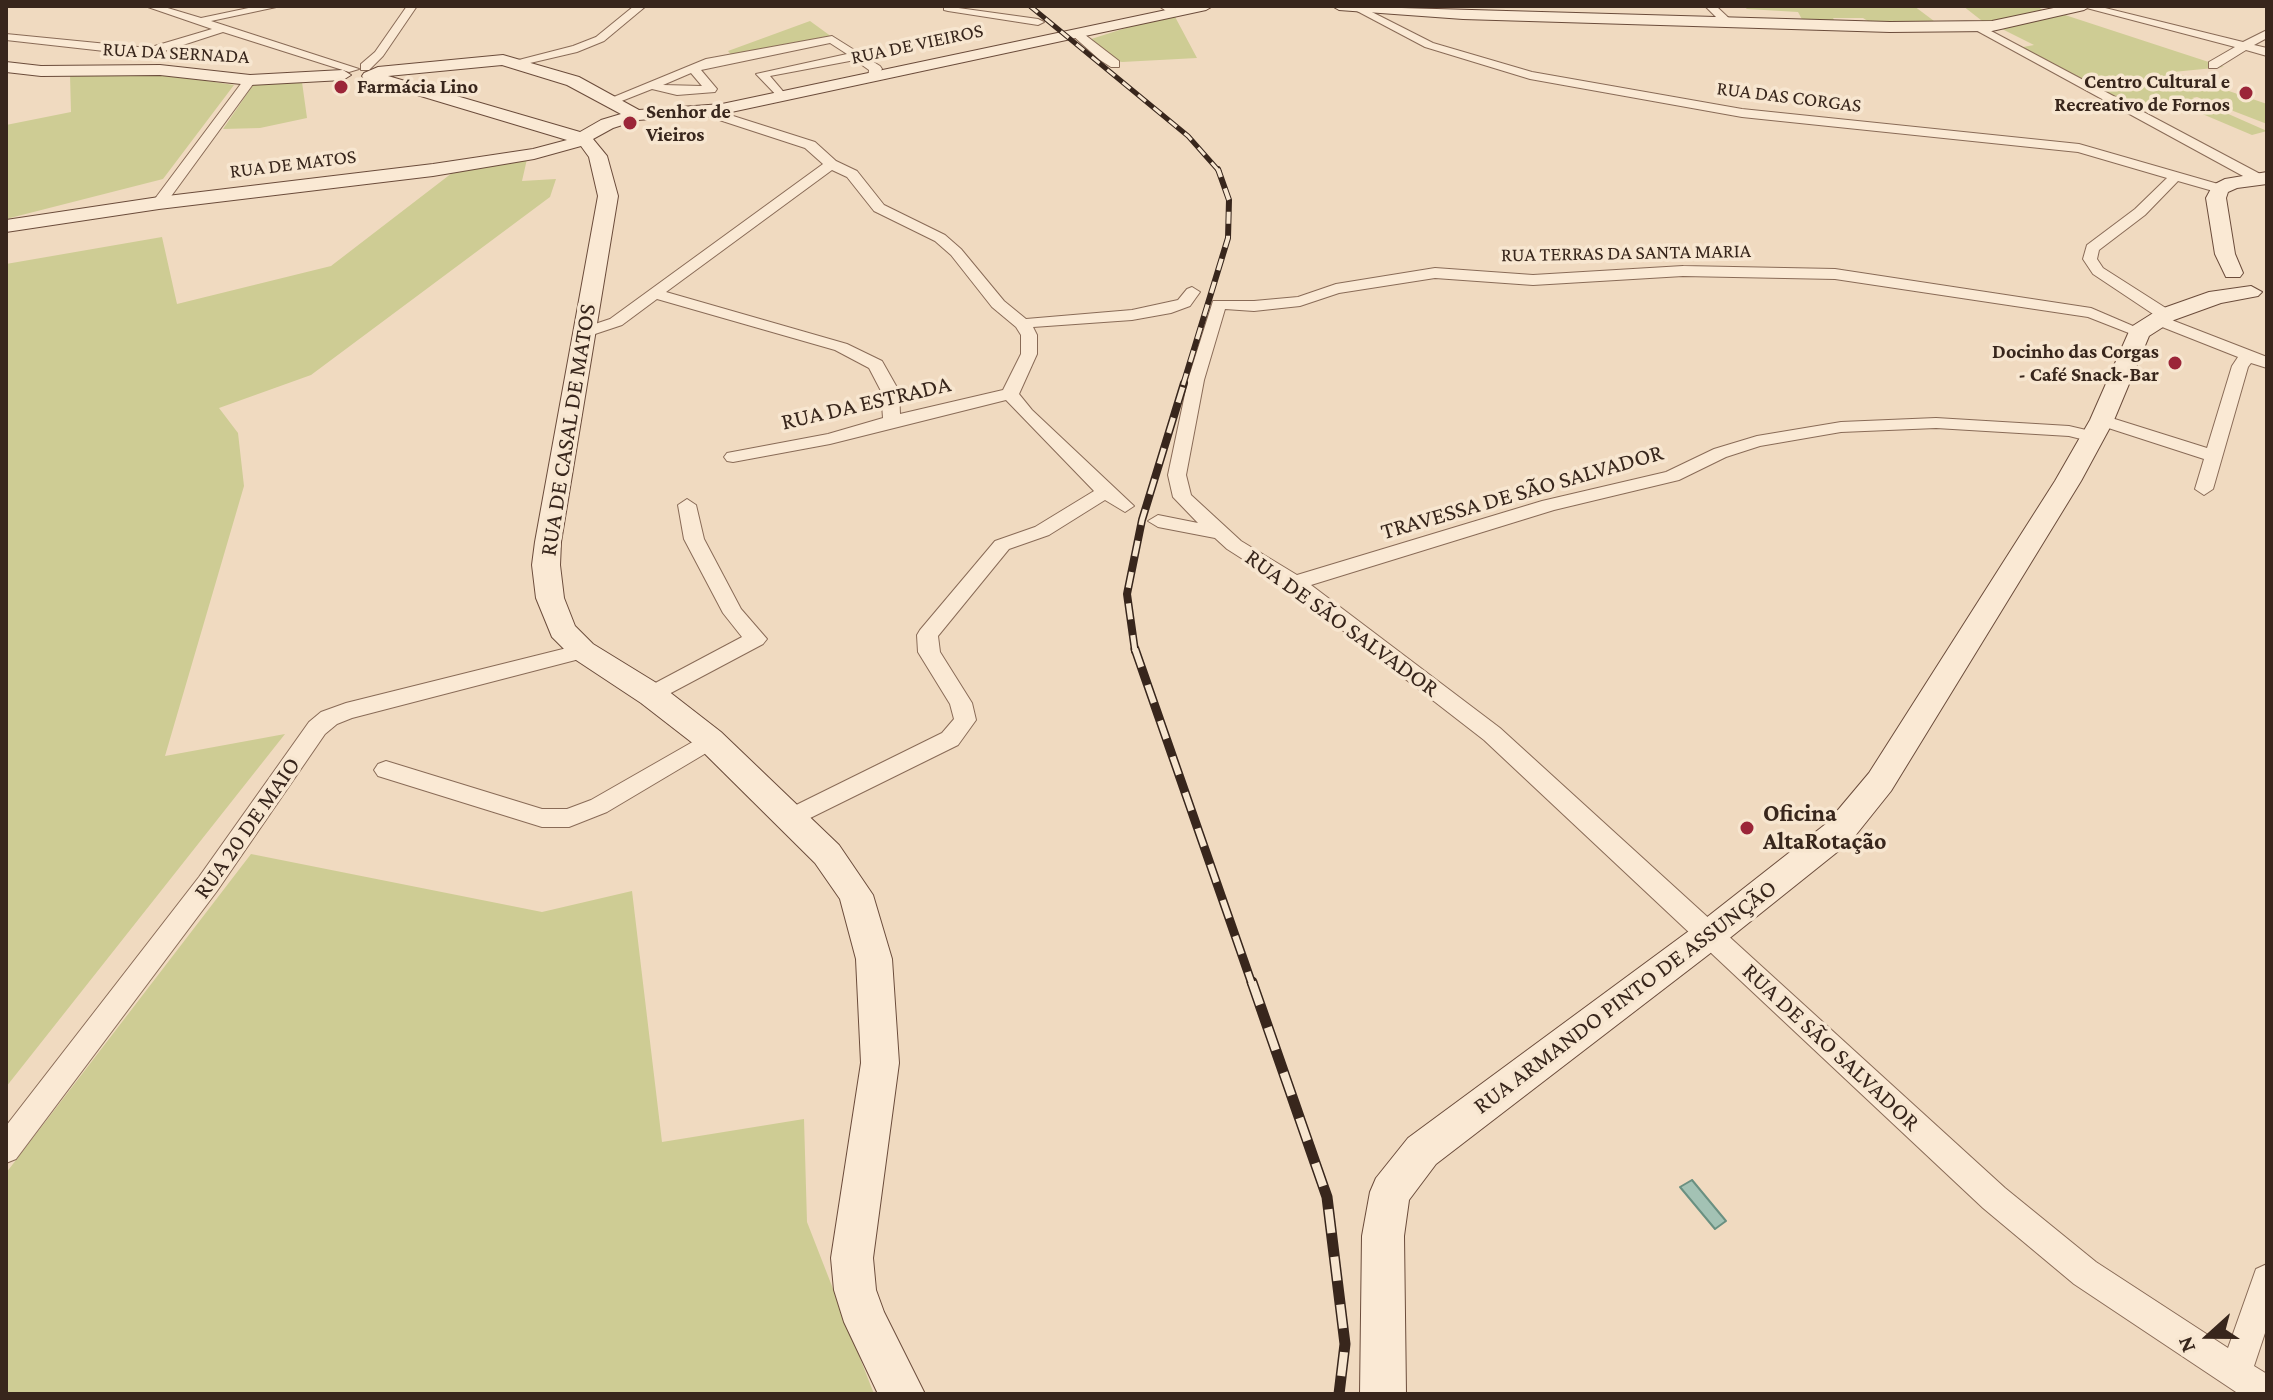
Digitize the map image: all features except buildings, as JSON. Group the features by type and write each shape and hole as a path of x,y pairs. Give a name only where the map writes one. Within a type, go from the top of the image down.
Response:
{"street":[{"path":"150,6 584,139"},
{"path":"201,20 276,6"},
{"path":"361,72 379,54 412,6"},
{"path":"513,63 577,49 600,39 641,6"},
{"path":"996,6 1016,6 1057,37"},
{"name":"RUA DE VIEIROS","path":"584,139 607,124 636,115 708,112 1076,33 1169,8 1198,6"},
{"path":"1339,6 1727,22 1976,26 2084,6 2267,52"},
{"path":"1710,6 1727,22"},
{"path":"948,8 1038,22"},
{"name":"RUA DAS CORGAS","path":"1361,9 1429,45 1530,75 1742,113 2079,148 2220,189"},
{"path":"1976,26 2263,178"},
{"path":"6,37 149,52 226,28"},
{"path":"1076,33 1115,64"},
{"path":"2213,65 2267,33"},
{"path":"610,101 710,62 832,39 876,69 872,76"},
{"path":"781,96 762,74 857,56"},
{"path":"361,72 494,59 573,81 636,115"},
{"name":"RUA DA SERNADA","path":"6,67 41,71 160,70 250,80 361,72"},
{"path":"657,87 677,91 711,89 693,68"},
{"path":"159,203 250,80"},
{"path":"708,112 810,145 831,164 852,174 879,208 940,238 956,252 998,304 1023,324 1029,335 1029,354 1010,394 1026,414 1106,492 1125,506"},
{"name":"RUA DE MATOS","path":"6,226 159,203 433,170 547,152 584,139"},
{"name":"RUA DE CASAL DE MATOS","path":"584,139 598,156 608,196 546,565 550,598 562,630 583,651 652,695 710,740 827,854 856,895 874,959 880,1063 852,1258 855,1290 866,1322 902,1394"},
{"path":"583,333 616,322 831,164"},
{"path":"2176,176 2140,212 2092,248 2090,259 2098,271 2155,322 2267,363"},
{"path":"2155,322 2245,283 2227,249 2216,198 2220,189 2232,183 2263,178"},
{"name":"RUA TERRAS DA SANTA MARIA","path":"1221,533 1182,497 1177,475 1196,380 1219,304 1254,306 1300,301 1336,289 1435,273 1533,280 1683,271 1835,274 2155,322"},
{"path":"1023,324 1132,315 1171,308 1184,303 1192,292"},
{"path":"655,294 841,347 876,365 890,391 892,421"},
{"name":"RUA ARMANDO PINTO DE ASSUNÇÃO","path":"1383,1394 1383,1236 1390,1192 1422,1151 1709,935 1839,832 1862,807 2054,503 2155,322"},
{"path":"2204,489 2240,366 2247,357"},
{"name":"RUA DA ESTRADA","path":"733,457 830,439 892,421 1010,394"},
{"name":"TRAVESSA DE SÃO SALVADOR","path":"1295,583 1549,505 1672,476 1720,453 1757,441 1841,427 1936,423 2069,431 2097,429 2213,456"},
{"path":"792,818 950,739 965,720 961,703 929,652 927,635 1002,545 1042,531 1106,492"},
{"path":"652,695 756,639 733,613 694,539 687,505"},
{"path":"1158,521 1221,533"},
{"name":"RUA DE SÃO SALVADOR","path":"1221,533 1295,583 1492,734 1994,1198 2085,1273 2267,1393"},
{"name":"RUA 20 DE MAIO","path":"6,1149 208,884 317,728 329,718 346,711 583,651"},
{"path":"386,770 542,818 569,818 599,806 710,740"},
{"path":"2236,1372 2267,1280"}],"shaded area":[{"path":"1743,6 1914,6 1938,24 1874,25 1863,18 1833,18 1836,23 1804,23 1798,12 1747,9"},
{"path":"1963,6 2037,6 2045,12 1986,24"},
{"path":"1173,13 1197,58 1122,62 1108,59 1088,40"},
{"path":"2065,15 2224,67 2173,72 2267,104 2267,124 2197,97 2192,98 2267,131 2252,135 2174,102 2130,108 2018,48 2034,45 2000,28"},
{"path":"810,21 832,37 732,56 728,51"},
{"path":"154,73 234,85 163,179 6,219 6,125 71,112 70,75"},
{"path":"302,82 307,118 260,128 223,129 253,85"},
{"path":"527,159 522,181 556,179 550,197 311,375 219,408 238,433 244,486 165,756 285,734 6,1087 6,264 162,237 177,304 331,266 452,173"},
{"path":"251,854 542,912 632,891 662,1142 804,1119 807,1222 874,1394 6,1394 6,1173"},
{"path":"1692,1180 1726,1221 1715,1229 1680,1187"}],"railway":[{"path":"1030,6 1188,136 1219,170"},
{"path":"1183,385 1228,238 1229,200 1219,170"},
{"path":"1135,651 1127,594 1142,520 1184,383"},
{"path":"1135,649 1252,984"},
{"path":"1252,982 1327,1197 1345,1344 1339,1394"}],"place":[{"name":"Farmácia Lino","path":"341,87"},
{"name":"Centro Cultural e Recreativo de Fornos","path":"2246,93"},
{"name":"Senhor de Vieiros","path":"630,123"},
{"name":"Docinho das Corgas - Café Snack-Bar","path":"2175,363"},
{"name":"Oficina AltaRotação","path":"1747,828"}]}
